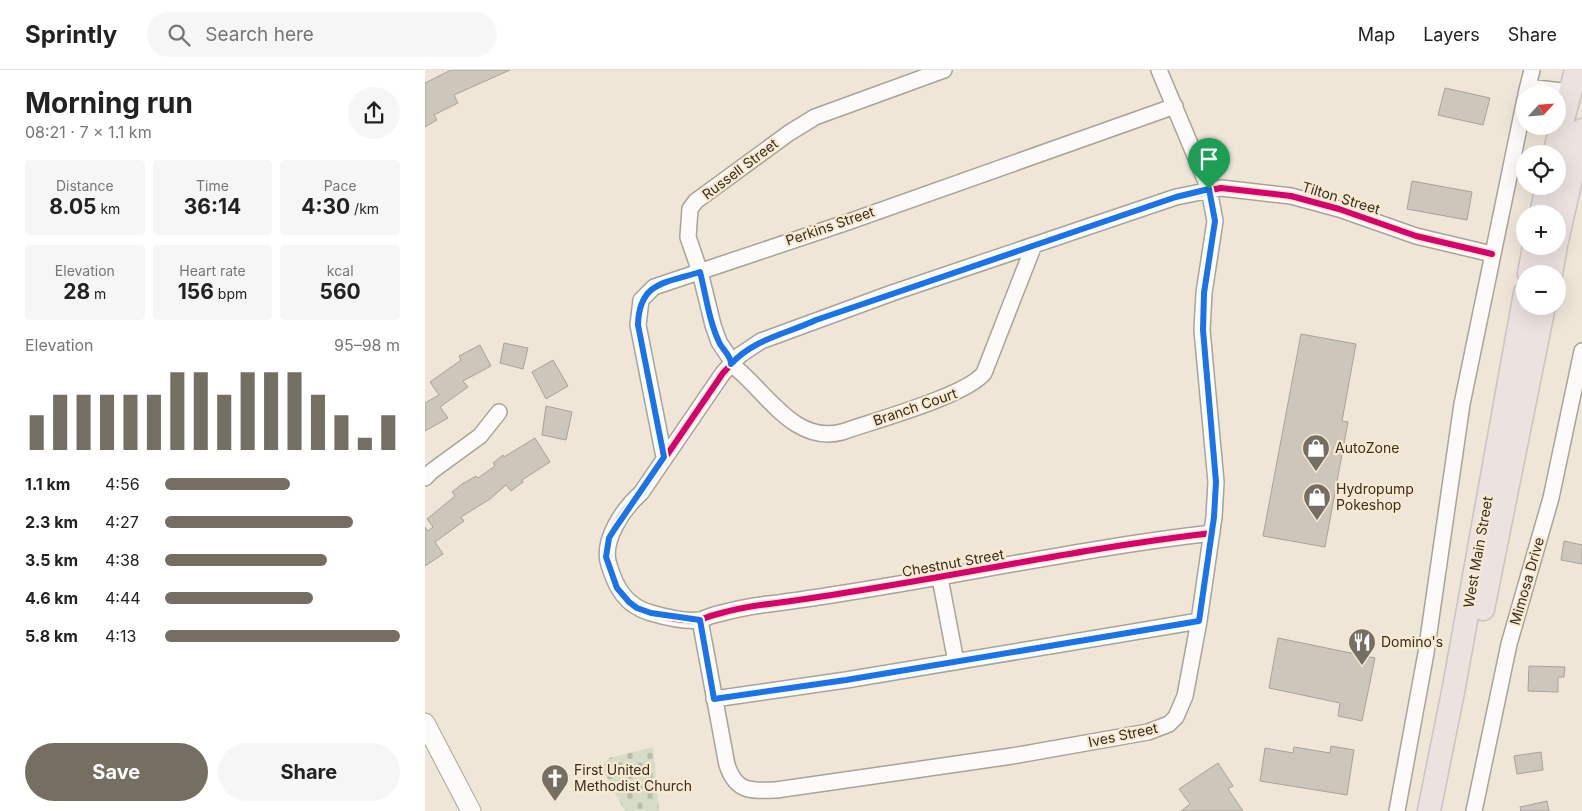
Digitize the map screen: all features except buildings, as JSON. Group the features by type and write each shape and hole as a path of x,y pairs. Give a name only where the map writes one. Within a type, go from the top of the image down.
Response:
{"main road":[{"path":"1557,145 1576,93 1576,70"},
{"path":"1565,205 1582,130"},
{"name":"West Main Street","path":"1429,811 1454,687 1521,315"},
{"name":"West Main Street","path":"1443,811 1542,315"}],"street":[{"name":"Russell Street","path":"731,364 731,360 716,333 700,272 688,237 690,209 696,201 789,132 815,117 944,70"},
{"path":"1159,70 1175,106"},
{"path":"1528,85 1532,70"},
{"name":"Perkins Street","path":"664,457 639,334 639,308 647,293 654,287 848,222 1175,106"},
{"name":"Ives Street","path":"700,620 730,773 739,785 751,790 776,790 1012,756 1149,732 1169,724 1176,717 1185,696 1199,621 1212,533 1215,464 1203,330 1204,293 1215,221 1209,189 1175,106"},
{"path":"1397,811 1426,654 1462,404 1517,135"},
{"name":"Tilton Street","path":"700,620 651,613 637,608 629,602 617,588 606,557 609,538 731,364 740,355 761,341 1034,245 1176,197 1209,189 1247,190 1307,200 1416,236 1492,254"},
{"name":"Branch Court","path":"731,364 803,430 823,435 842,432 955,393 973,384 984,373 1034,245"},
{"name":"Mimosa Drive","path":"1474,811 1509,644 1551,498 1582,351"},
{"path":"425,478 431,471 480,436 499,412"},
{"name":"Chestnut Street","path":"700,620 751,606 940,578 1110,547 1212,533"},
{"path":"940,578 956,662"},
{"path":"714,699 956,662 1199,621"},
{"path":"425,723 471,811"}],"green space":[{"path":"653,747 659,811 625,811 601,767 609,758"}],"cycle path":[{"path":"1212,533 1157,540 880,587 755,606 712,615 700,620 682,620 663,616 635,606 623,595 615,581 607,556 611,536 621,516 641,493 723,373 740,355 761,341 892,293 1176,197 1221,188 1291,196 1339,209 1416,236 1492,254"}],"place":[{"name":"AutoZone","path":"1316,472"},
{"name":"Hydropump Pokeshop","path":"1317,521"},
{"name":"Domino's","path":"1362,666"},
{"name":"First United Methodist Church","path":"555,802"}],"route":[{"path":"1209,189 1215,221 1211,260 1204,293 1203,349 1216,482 1214,517 1199,621 846,680 714,699 700,620 651,613 637,608 617,588 606,557 609,538 633,500 641,493 653,476 664,457 638,325 641,300 654,287 700,272 719,342 731,360 731,364 740,355 761,341 816,320 1176,197 1209,189"}]}
